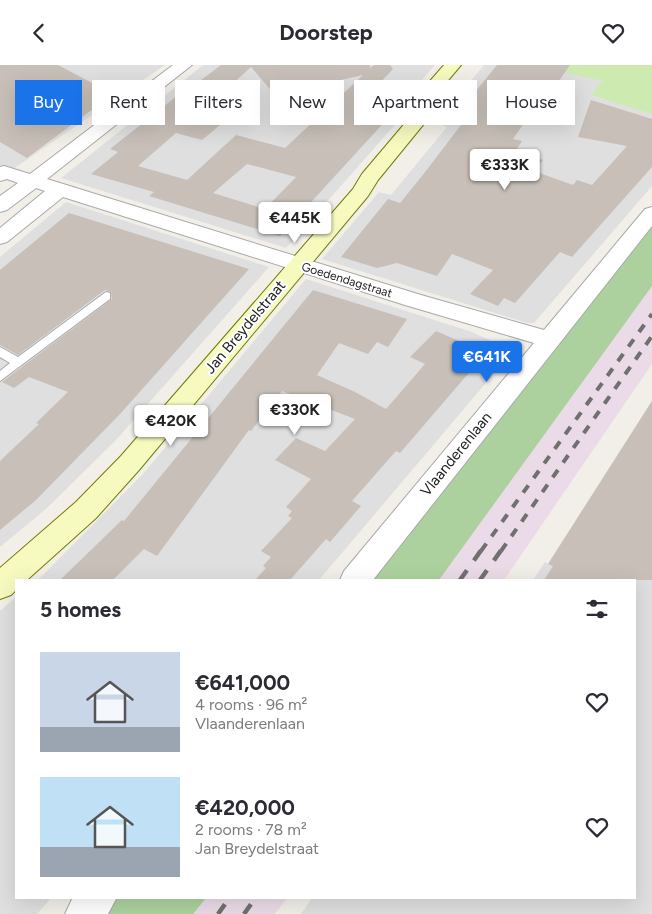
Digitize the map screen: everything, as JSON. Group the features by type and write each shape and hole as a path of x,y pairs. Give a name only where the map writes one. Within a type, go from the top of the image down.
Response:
{"street":[{"path":"0,207 184,65"},
{"name":"Jan Breydelstraat","path":"0,586 86,510 130,463 361,192 369,178 421,116 426,96 453,65"},
{"name":"Jan Breydelstraat","path":"361,192 384,179 407,152 411,139 430,116 438,99 468,65"},
{"name":"Goedendagstraat","path":"0,175 4,172 298,264 548,339"},
{"path":"0,238 60,189"},
{"name":"Vlaanderenlaan","path":"356,579 548,339 652,213"},
{"path":"84,914 96,899"}],"lane":[{"path":"0,377 106,296"},
{"path":"0,351 18,363"}],"shaded area":[{"path":"0,65 165,65 143,80 92,80 92,115 82,122 82,80 15,80 15,125 77,125 0,178"},
{"path":"203,65 435,65 422,80 354,80 354,125 395,125 286,248 61,178 128,125 165,125 165,95 175,87 175,125 260,125 260,80 184,80"},
{"path":"484,65 652,65 652,186 534,323 527,323 322,259 379,192 391,195 447,127 442,125 477,125 477,80 472,80"},
{"path":"66,202 269,267 116,440 47,508 0,547 0,257"},
{"path":"652,242 652,364 505,579 390,579"},
{"path":"306,279 472,332 513,351 320,579 39,579 143,474"},
{"path":"652,401 652,914 301,914 311,899 636,899 636,579 534,579 545,562 548,564"},
{"path":"15,598 15,899 50,899 37,914 0,914 0,611"},
{"path":"142,899 286,899 275,914 130,914"}],"green space":[{"path":"531,65 652,65 652,114 591,95 603,81"},
{"path":"652,223 652,286 440,579 365,579"},
{"path":"112,899 205,899 193,914 100,914"}],"building":[{"path":"0,65 58,65 92,83 92,110 82,117 82,80 15,80 15,125 71,125 27,158 0,142"},
{"path":"221,65 370,65 370,68 374,65 390,65 393,69 383,80 358,80 363,75 341,80 270,80 270,89 251,67 237,80 201,80"},
{"path":"497,65 570,65 560,80 487,80 487,125 523,125 513,139 522,141 515,152 543,160 534,171 573,185 577,180 592,185 627,146 578,137 591,100 652,119 652,167 572,257 560,252 515,303 504,298 498,306 470,294 493,270 452,254 437,276 397,263 377,268 341,257 388,199 400,203 461,125 477,125 477,90"},
{"path":"354,83 354,125 382,125 280,236 149,196 154,192 91,174 118,152 110,149 140,125 165,125 165,105 175,97 175,125 220,125 202,140 176,133 138,166 187,180 236,135 285,148 310,125 344,125 344,93","holes":["247,164 296,177 265,209 213,193"]},
{"path":"69,213 249,269 121,413 36,500 0,530 0,461 39,424 36,423 68,392 29,377 14,388 2,382 112,299 111,292 105,290 18,355 0,345 0,270"},
{"path":"313,290 407,319 388,347 377,342 368,354 339,343 317,375 355,392 386,409 425,364 410,357 436,331 486,353 400,453 396,451 352,501 361,506 330,542 326,539 291,579 256,579 266,568 263,566 271,557 261,551 292,518 288,516 292,511 286,507 311,479 275,460 296,438 325,451 355,419 282,391 251,431 249,430 157,556 144,549 114,579 61,579 122,520 124,521"},
{"path":"652,401 652,580 545,579 553,566 548,564"}],"railway":[{"path":"481,551 652,314"},
{"path":"501,551 652,336"},
{"path":"461,579 482,549"},
{"path":"481,579 502,549"},
{"path":"218,914 229,899"},
{"path":"244,914 255,899"}]}
